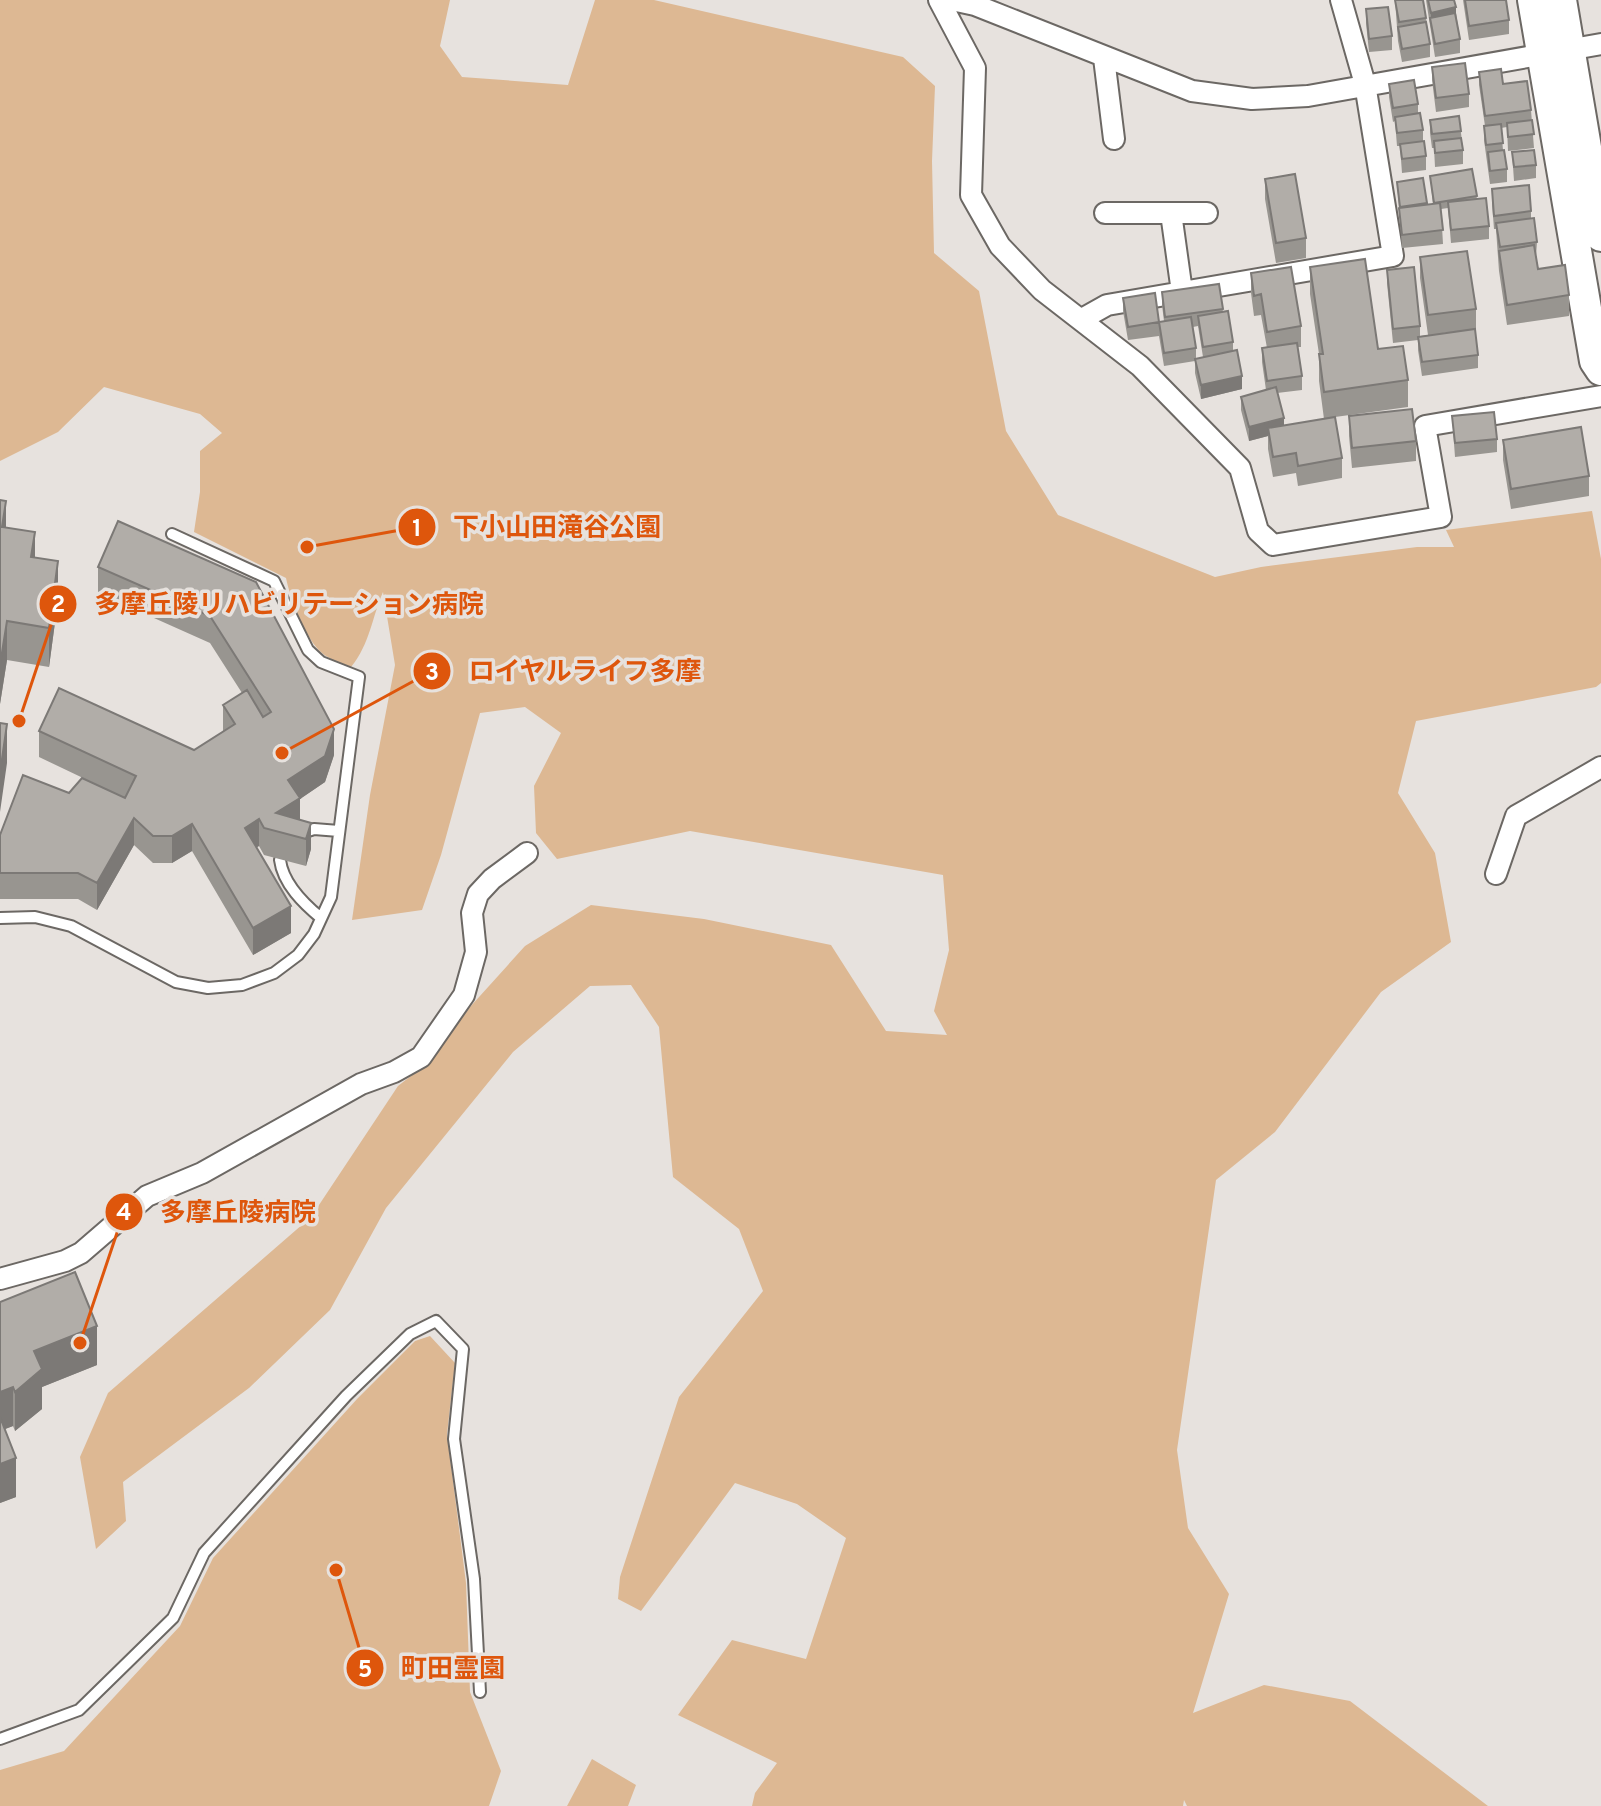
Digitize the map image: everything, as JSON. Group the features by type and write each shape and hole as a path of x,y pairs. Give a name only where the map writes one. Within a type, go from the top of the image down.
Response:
{"main road":[{"path":"1533,0 1556,52 1601,236"},
{"path":"1561,0 1556,52 1595,361 1601,370"}],"street":[{"path":"939,0 975,68 971,195 1000,246 1042,290 1140,366 1240,468 1258,531 1273,545 1441,517 1425,426 1601,396"},
{"path":"952,0 975,5 1192,91 1252,99 1308,96 1601,44"},
{"path":"1082,319 1107,305 1393,256 1365,84 1341,0"},
{"path":"1104,58 1114,139"},
{"path":"1105,213 1207,213"},
{"path":"1171,213 1182,292"},
{"path":"1496,874 1516,816 1601,767"},
{"path":"0,1279 65,1261 81,1253 147,1196 202,1173 361,1084 394,1072 421,1057 464,995 476,952 472,913 478,894 492,879 527,853"}],"lane":[{"path":"0,918 35,917 71,926 176,982 208,988 242,985 274,973 298,955 314,934 331,897 359,677 321,662 308,650 274,581 172,534"},
{"path":"286,840 314,829 339,831"},
{"path":"280,860 301,902 321,918"},
{"path":"0,1739 79,1710 173,1618 204,1553 346,1396 410,1334 436,1321 463,1349 454,1439 474,1579 480,1692"}],"shaded area":[{"path":"0,0 450,0 440,46 462,77 568,85 595,0 654,0 903,57 935,86 932,161 934,253 979,291 1006,431 1058,515 1215,577 1261,567 1417,547 1454,547 1446,530 1592,511 1601,559 1601,683 1596,687 1416,721 1398,793 1435,853 1451,942 1381,992 1275,1132 1216,1180 1177,1450 1188,1528 1229,1594 1193,1713 1264,1685 1350,1701 1488,1806 1187,1806 1184,1800 1183,1806 752,1806 755,1793 777,1763 678,1715 732,1640 806,1659 846,1538 797,1504 735,1483 641,1611 618,1599 620,1577 679,1397 763,1291 739,1229 673,1177 659,1027 631,985 590,986 513,1052 386,1208 330,1310 249,1388 123,1482 126,1521 96,1549 80,1457 108,1393 311,1217 398,1086 430,1061 470,1007 525,946 591,905 704,919 831,945 886,1031 947,1035 934,1011 949,950 943,875 690,831 557,859 536,833 534,786 561,733 525,707 480,713 441,855 422,910 352,920 370,795 395,665 383,592 367,640 351,667 329,658 310,639 286,578 194,532 200,492 200,451 222,433 200,414 104,387 58,432 0,461"},
{"path":"430,1336 455,1363 447,1434 466,1583 470,1692 501,1771 489,1806 0,1806 0,1770 64,1751 180,1626 213,1558 357,1399 415,1341"},
{"path":"592,1759 636,1785 628,1806 567,1806"}],"building":[{"path":"1395,0 1423,0 1426,18 1399,22"},
{"path":"1428,0 1454,0 1456,7 1431,13"},
{"path":"1465,0 1506,0 1509,20 1469,26"},
{"path":"1388,7 1392,36 1369,39 1366,9"},
{"path":"1455,13 1460,39 1435,44 1430,18"},
{"path":"1426,22 1430,44 1402,49 1398,27"},
{"path":"1465,63 1469,94 1436,98 1432,67"},
{"path":"1501,69 1503,84 1527,81 1531,110 1485,116 1479,72"},
{"path":"1414,80 1418,104 1393,108 1389,84"},
{"path":"1420,113 1423,130 1397,133 1395,117"},
{"path":"1459,116 1461,131 1432,134 1430,120"},
{"path":"1532,120 1534,134 1508,137 1507,123"},
{"path":"1501,124 1503,143 1486,145 1484,126"},
{"path":"1461,138 1463,150 1435,153 1434,141"},
{"path":"1424,141 1426,156 1402,159 1400,144"},
{"path":"1504,150 1507,169 1490,171 1488,152"},
{"path":"1534,150 1536,165 1514,167 1512,152"},
{"path":"1472,169 1477,196 1434,203 1430,176"},
{"path":"1295,174 1306,238 1276,243 1265,179"},
{"path":"1423,178 1427,203 1400,207 1397,182"},
{"path":"1529,185 1531,211 1494,216 1492,189"},
{"path":"1486,198 1489,226 1451,230 1448,202"},
{"path":"1440,203 1443,230 1402,235 1399,208"},
{"path":"1534,218 1537,242 1500,247 1496,223"},
{"path":"1534,245 1538,269 1565,265 1569,295 1507,305 1499,251"},
{"path":"1467,251 1476,309 1428,315 1420,257"},
{"path":"1365,259 1378,349 1403,346 1408,380 1324,392 1319,354 1323,354 1310,267"},
{"path":"1291,267 1301,326 1267,332 1261,294 1254,296 1251,273"},
{"path":"1414,267 1420,326 1393,329 1387,270"},
{"path":"1219,284 1223,309 1165,317 1162,292"},
{"path":"1155,293 1159,322 1128,327 1123,298"},
{"path":"1228,311 1233,342 1203,347 1198,316"},
{"path":"1191,317 1196,348 1164,353 1159,322"},
{"path":"1475,329 1478,355 1422,362 1418,337"},
{"path":"1297,343 1302,376 1267,381 1262,348"},
{"path":"1237,350 1242,376 1201,385 1195,359"},
{"path":"1276,387 1284,418 1249,427 1241,397"},
{"path":"1412,409 1416,441 1352,448 1349,416"},
{"path":"1494,412 1497,439 1455,443 1452,416"},
{"path":"1335,417 1342,458 1298,466 1296,453 1273,457 1268,428"},
{"path":"1581,427 1589,476 1511,489 1503,440"},
{"path":"0,500 6,501 2,527 35,532 31,557 58,561 49,628 7,621 0,665"},
{"path":"118,521 256,582 334,729 325,756 288,780 300,798 276,813 311,823 306,839 264,828 259,819 245,828 291,906 253,928 192,824 172,836 153,836 134,818 97,883 78,873 0,873 0,835 23,775 69,793 82,778 125,798 136,776 39,731 59,688 194,750 235,724 223,705 247,690 263,717 271,712 210,616 98,567"},
{"path":"0,723 7,724 0,773"},
{"path":"75,1272 97,1326 34,1351 42,1369 15,1392 13,1387 0,1392 0,1302"},
{"path":"0,1417 16,1458 0,1464"}],"place":[{"name":"下小山田滝谷公園","path":"307,547"},
{"name":"多摩丘陵リハビリテーション病院","path":"19,721"},
{"name":"ロイヤルライフ多摩","path":"282,753"},
{"name":"多摩丘陵病院","path":"80,1343"},
{"name":"町田霊園","path":"336,1570"}]}
